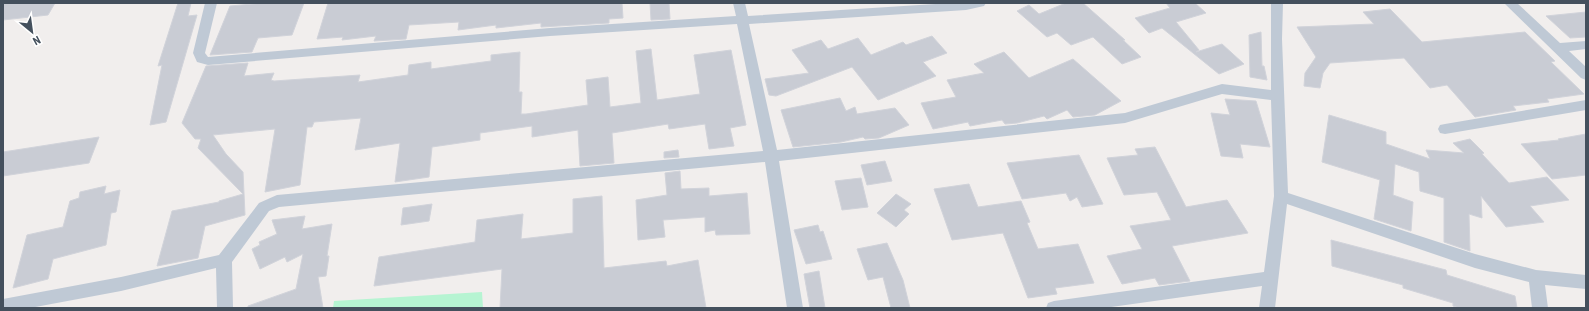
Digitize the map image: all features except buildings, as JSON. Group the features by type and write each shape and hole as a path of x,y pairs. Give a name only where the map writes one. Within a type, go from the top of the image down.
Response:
{"street":[{"path":"211,3 199,53 201,59 208,61 550,32 966,6 980,3"},
{"path":"739,3 771,156 796,308"},
{"path":"1267,308 1281,196 1277,96 1281,3"},
{"path":"1510,3 1586,75"},
{"path":"1558,48 1586,45"},
{"path":"225,308 224,260 264,207 277,201 771,156 1125,118 1222,89 1277,96"},
{"path":"1445,129 1586,105"},
{"path":"1281,196 1475,261 1536,277 1586,282"},
{"path":"3,306 121,284 224,260"},
{"path":"1536,277 1540,308"},
{"path":"1054,308 1270,278"}],"green space":[{"path":"482,292 483,308 333,308 334,301"}]}
